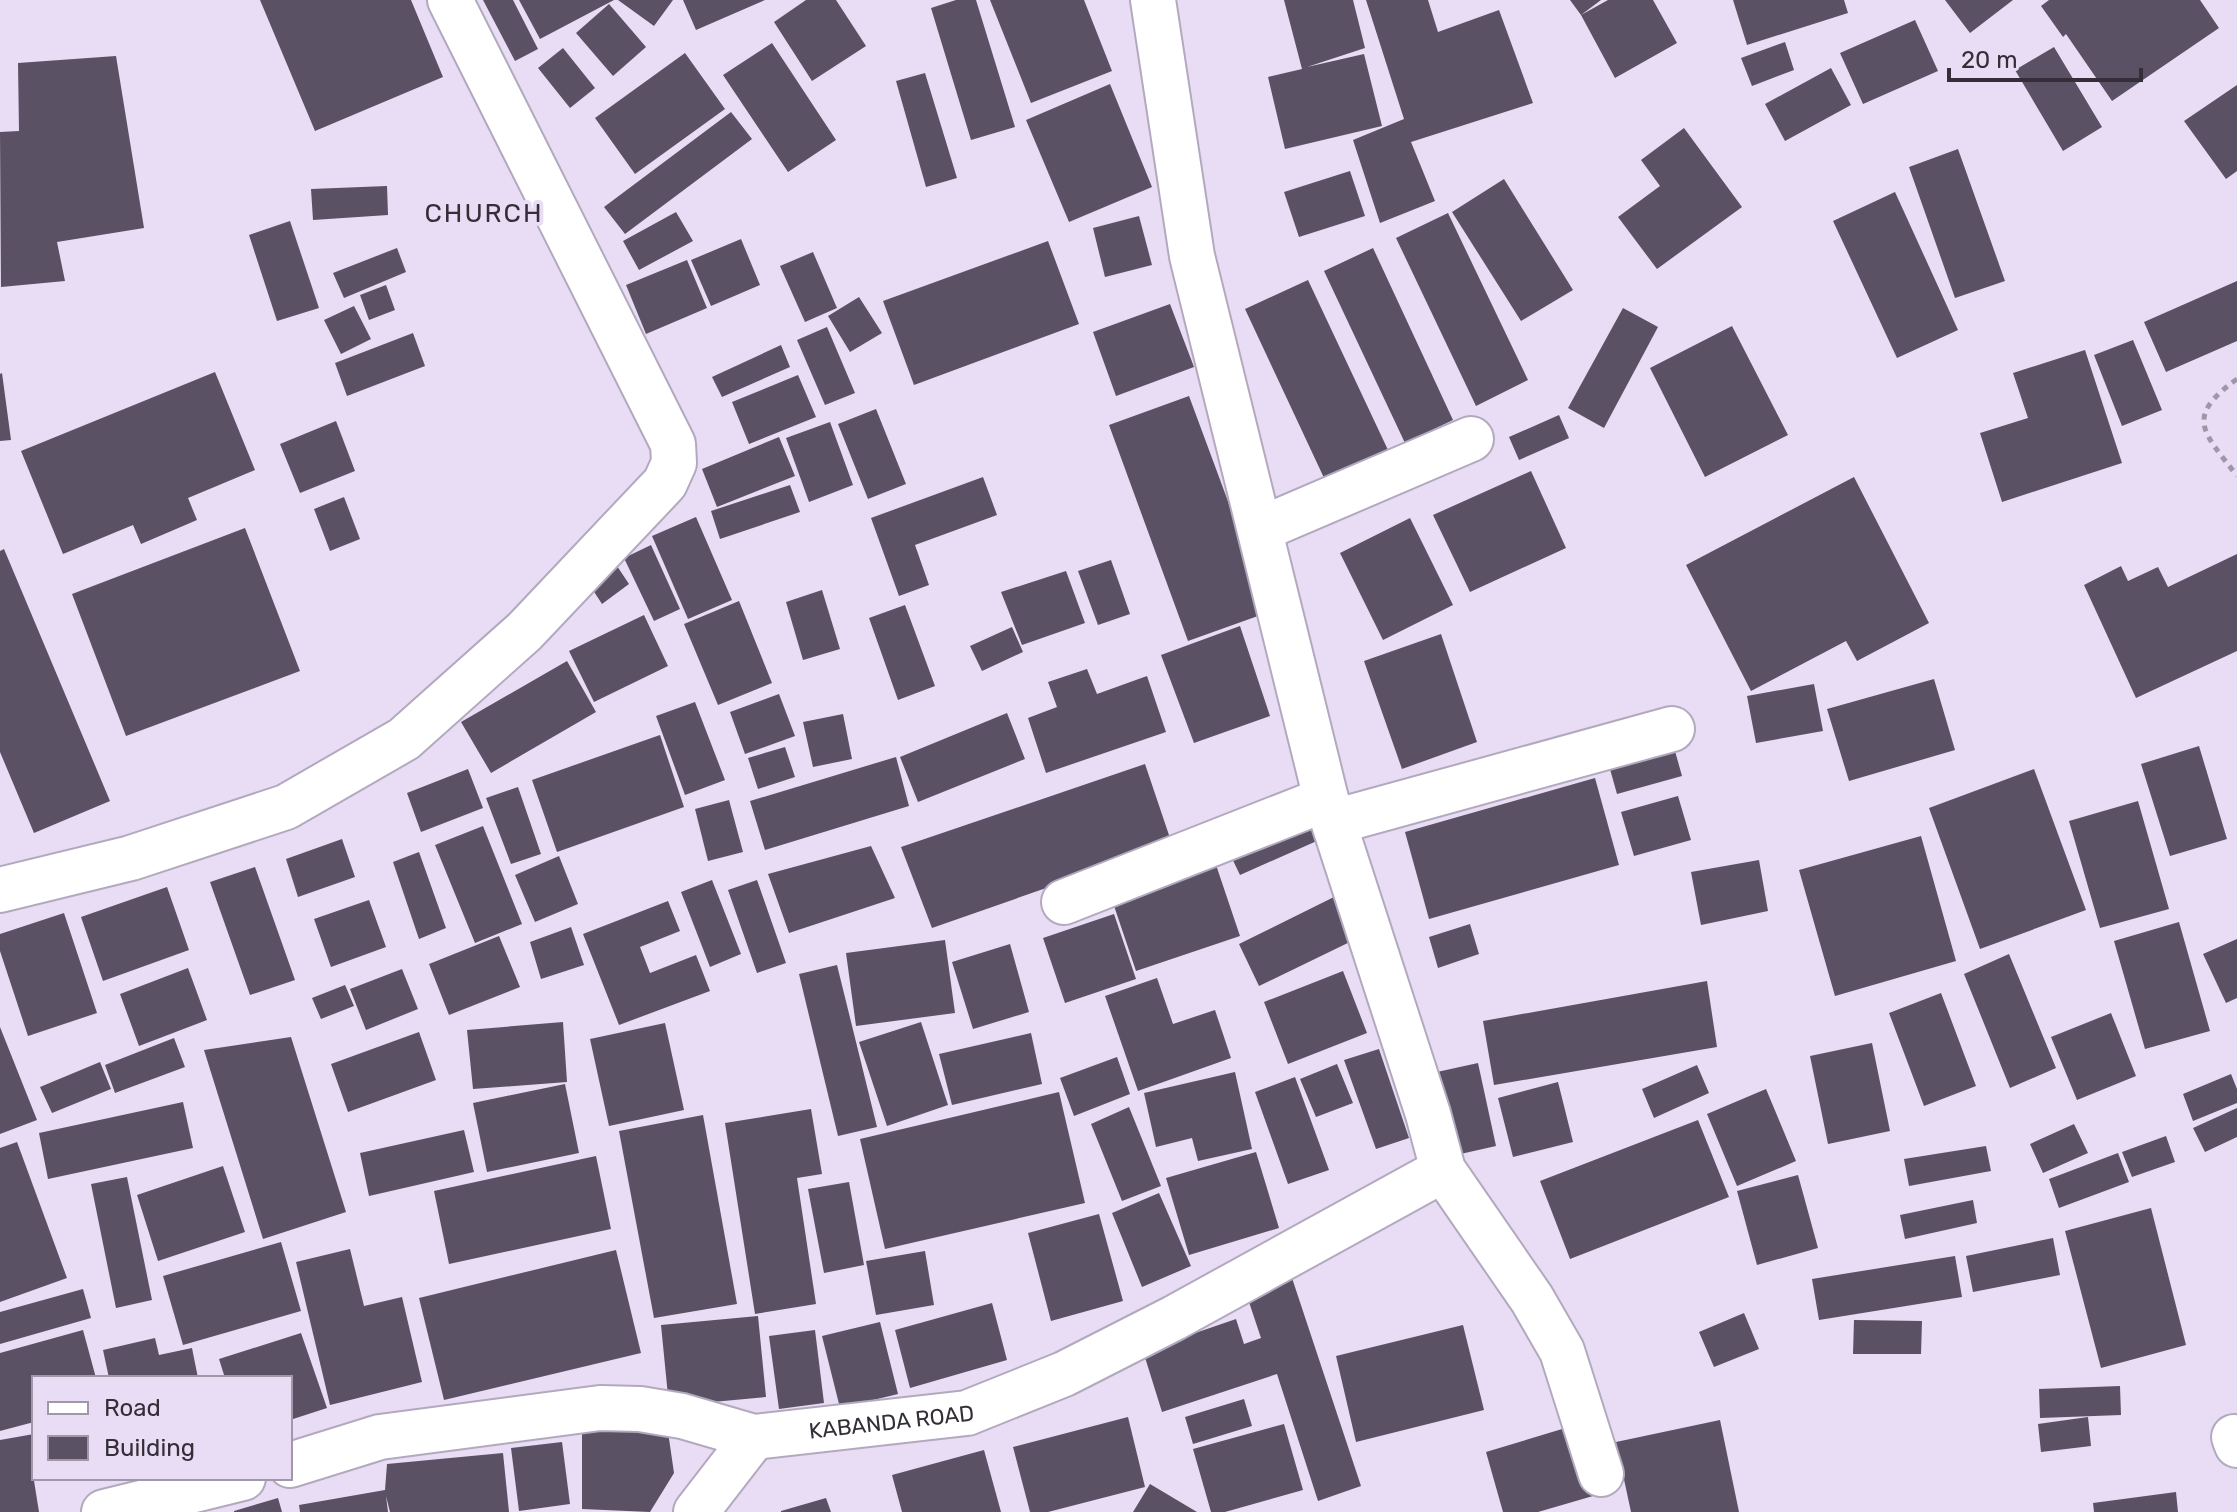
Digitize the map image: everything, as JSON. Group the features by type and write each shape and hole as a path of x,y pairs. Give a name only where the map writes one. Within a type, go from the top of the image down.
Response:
{"street":[{"path":"0,890 131,858 286,807 404,739 525,631 665,483 674,463 673,444 450,0"},
{"path":"1153,0 1192,256 1330,810 1428,1114 1443,1170 1532,1299 1562,1351 1601,1474"},
{"path":"1261,529 1471,439"},
{"path":"1064,902 1330,810 1672,729"},
{"name":"KABANDA ROAD","path":"292,1464 380,1437 600,1408 640,1409 682,1416 754,1437 967,1413 1064,1374 1161,1325 1443,1170"},
{"path":"696,1512 754,1437"},
{"path":"104,1512 235,1480"}],"path":[{"path":"2237,379 2212,397 2203,419 2206,434 2237,476"}],"building":[{"path":"260,0 411,0 443,77 315,131"},
{"path":"483,0 513,0 538,49 515,61"},
{"path":"519,0 614,0 540,39"},
{"path":"618,0 673,0 654,26"},
{"path":"683,0 765,0 696,30"},
{"path":"806,0 836,0 866,46 812,81 774,22"},
{"path":"956,0 976,0 1015,127 971,140 931,8"},
{"path":"990,0 1084,0 1112,71 1031,103"},
{"path":"1284,0 1353,0 1365,48 1307,67 1364,54 1382,126 1285,149 1268,77 1302,69"},
{"path":"1366,0 1428,0 1438,32 1499,10 1533,103 1411,142 1435,201 1380,223 1353,140 1404,119"},
{"path":"1570,0 1601,0 1581,15"},
{"path":"1608,0 1653,0 1677,43 1615,78 1581,15"},
{"path":"1733,0 1844,0 1848,13 1747,45"},
{"path":"1945,0 2013,0 1970,33"},
{"path":"2049,0 2200,0 2219,28 2112,101 2066,34 2063,37 2041,6"},
{"path":"609,4 646,47 613,76 576,33"},
{"path":"1915,20 1938,71 1863,104 1840,53"},
{"path":"1785,42 1794,70 1752,86 1741,58"},
{"path":"772,43 836,140 788,172 723,75"},
{"path":"2054,47 2102,127 2063,151 2015,70"},
{"path":"563,48 595,88 570,108 538,68"},
{"path":"685,53 725,109 635,174 595,118"},
{"path":"116,56 144,228 57,242 65,281 1,287 0,132 19,131 18,63"},
{"path":"1831,68 1851,105 1785,141 1765,104"},
{"path":"925,73 957,178 926,187 896,81"},
{"path":"1110,84 1152,187 1069,222 1026,120"},
{"path":"2237,85 2237,171 2226,179 2184,121"},
{"path":"731,112 752,139 625,234 604,207"},
{"path":"1684,128 1742,207 1657,269 1618,217 1660,186 1641,160"},
{"path":"1958,149 2005,281 1955,298 1909,167"},
{"path":"1350,171 1365,216 1299,237 1284,192"},
{"path":"1504,179 1573,290 1521,321 1452,212"},
{"path":"387,186 388,215 313,220 311,189"},
{"path":"1895,192 1958,330 1897,358 1833,221"},
{"path":"676,212 693,241 639,270 623,241"},
{"path":"1448,213 1528,380 1476,406 1396,238"},
{"path":"1139,216 1152,265 1105,277 1093,228"},
{"path":"290,221 319,308 277,321 249,235"},
{"path":"741,239 760,285 711,306 691,260"},
{"path":"1048,241 1079,324 914,385 883,301"},
{"path":"397,248 406,272 344,298 333,273"},
{"path":"1373,248 1453,420 1405,443 1324,271"},
{"path":"813,252 837,308 805,322 780,266"},
{"path":"687,260 707,308 646,334 626,285"},
{"path":"1308,280 1388,450 1325,480 1245,309"},
{"path":"2237,281 2237,341 2166,372 2144,322"},
{"path":"386,285 395,310 369,320 360,295"},
{"path":"859,297 882,333 850,352 828,316"},
{"path":"1170,304 1194,367 1116,396 1093,332"},
{"path":"354,306 371,339 341,354 324,320"},
{"path":"1623,308 1658,327 1604,428 1568,408"},
{"path":"1732,326 1788,435 1705,477 1650,368"},
{"path":"827,327 855,393 825,405 797,340"},
{"path":"413,333 425,366 347,396 335,363"},
{"path":"2133,340 2162,410 2122,426 2094,355"},
{"path":"781,345 790,367 722,397 712,377"},
{"path":"2085,350 2122,463 2002,502 1980,433 2028,418 2013,373"},
{"path":"215,372 255,470 188,498 197,520 141,544 133,525 63,554 21,451"},
{"path":"0,374 11,440 0,441"},
{"path":"798,375 816,417 749,444 732,402"},
{"path":"1189,396 1269,612 1188,641 1109,425"},
{"path":"876,409 906,484 868,499 838,424"},
{"path":"1559,415 1569,438 1519,460 1509,437"},
{"path":"336,421 355,471 300,493 280,444"},
{"path":"830,422 853,485 809,502 786,438"},
{"path":"779,437 795,476 717,507 702,469"},
{"path":"1531,471 1566,548 1470,592 1433,515"},
{"path":"983,477 997,515 915,545 929,585 899,596 871,518"},
{"path":"1854,477 1929,623 1857,661 1846,641 1751,691 1686,565"},
{"path":"790,485 800,512 720,539 711,511"},
{"path":"344,497 360,539 330,551 314,509"},
{"path":"696,517 732,600 688,619 652,536"},
{"path":"1410,518 1453,605 1383,640 1340,553"},
{"path":"245,528 300,671 126,736 72,594"},
{"path":"651,545 680,609 654,621 624,558"},
{"path":"4,549 110,801 34,833 0,752 0,551"},
{"path":"2237,554 2237,651 2136,698 2084,585 2121,566 2128,581 2158,567 2168,587"},
{"path":"1111,560 1130,614 1098,625 1078,571"},
{"path":"617,566 629,584 602,604 591,587"},
{"path":"1066,571 1085,623 1022,645 1001,592"},
{"path":"822,590 840,649 803,660 786,602"},
{"path":"739,601 772,683 718,705 684,624"},
{"path":"905,605 935,686 898,700 869,618"},
{"path":"644,615 668,666 594,702 569,651"},
{"path":"1240,626 1270,716 1194,743 1161,655"},
{"path":"1012,627 1023,652 982,671 970,646"},
{"path":"1441,634 1477,742 1402,769 1364,661"},
{"path":"567,661 596,712 491,773 461,722"},
{"path":"1087,669 1097,694 1147,676 1166,732 1046,773 1028,718 1057,707 1048,682"},
{"path":"1934,679 1955,750 1849,781 1827,709"},
{"path":"1814,684 1823,731 1756,743 1747,696"},
{"path":"779,694 795,736 745,754 730,712"},
{"path":"695,702 725,780 685,795 656,716"},
{"path":"1007,713 1025,759 918,802 900,757"},
{"path":"843,714 852,759 813,767 803,722"},
{"path":"660,735 684,807 557,852 532,780"},
{"path":"1673,744 1682,776 1617,794 1608,762"},
{"path":"2199,746 2227,839 2170,856 2141,764"},
{"path":"785,747 795,777 758,789 748,758"},
{"path":"896,757 909,806 765,850 750,801"},
{"path":"1145,764 1172,844 932,928 901,847"},
{"path":"468,769 483,808 421,832 407,793"},
{"path":"2034,769 2086,910 1980,949 1929,808"},
{"path":"1595,778 1619,865 1429,919 1405,832"},
{"path":"518,787 541,854 511,864 486,798"},
{"path":"1678,796 1691,840 1634,856 1621,812"},
{"path":"729,800 743,852 708,861 695,809"},
{"path":"2138,801 2169,909 2100,928 2069,821"},
{"path":"1306,812 1319,840 1240,875 1227,848"},
{"path":"483,826 522,924 475,943 435,845"},
{"path":"1921,836 1956,961 1835,996 1799,870"},
{"path":"342,839 355,877 298,897 286,859"},
{"path":"871,846 895,898 789,933 768,874"},
{"path":"419,852 446,928 419,939 393,862"},
{"path":"559,856 578,904 535,922 515,875"},
{"path":"1214,859 1240,936 1136,971 1110,894"},
{"path":"1759,860 1768,911 1701,925 1691,872"},
{"path":"255,867 295,980 250,995 210,882"},
{"path":"712,880 741,954 710,967 681,892"},
{"path":"757,880 786,963 757,973 728,890"},
{"path":"167,887 189,950 103,981 81,917"},
{"path":"1336,896 1356,939 1259,986 1239,944"},
{"path":"369,900 386,947 331,967 314,919"},
{"path":"668,901 680,931 640,947 650,973 696,955 710,991 619,1025 583,934"},
{"path":"64,913 97,1013 28,1036 0,951 0,934"},
{"path":"1114,914 1136,979 1065,1003 1043,938"},
{"path":"2179,922 2210,1031 2145,1049 2114,941"},
{"path":"1470,924 1479,954 1438,968 1429,937"},
{"path":"571,927 584,965 541,979 530,942"},
{"path":"499,936 520,987 449,1015 429,964"},
{"path":"2237,939 2237,998 2226,1003 2203,954"},
{"path":"945,940 955,1013 856,1026 846,953"},
{"path":"1010,944 1029,1012 973,1029 952,962"},
{"path":"2009,954 2056,1068 2010,1088 1964,974"},
{"path":"837,965 877,1127 838,1136 799,974"},
{"path":"188,968 207,1020 139,1046 120,994"},
{"path":"402,969 418,1009 366,1030 350,989"},
{"path":"1343,971 1367,1033 1288,1064 1264,1002"},
{"path":"1157,978 1173,1024 1215,1010 1231,1058 1138,1091 1105,996"},
{"path":"1707,981 1717,1047 1494,1085 1483,1021"},
{"path":"345,985 354,1006 321,1019 312,998"},
{"path":"1941,993 1976,1086 1924,1106 1889,1013"},
{"path":"2111,1013 2136,1076 2077,1100 2051,1037"},
{"path":"563,1022 567,1082 473,1089 467,1030"},
{"path":"921,1022 948,1105 887,1126 859,1042"},
{"path":"665,1023 684,1110 609,1126 590,1039"},
{"path":"0,1027 37,1120 0,1134"},
{"path":"419,1032 436,1080 348,1112 331,1064"},
{"path":"1031,1033 1042,1084 952,1105 939,1054"},
{"path":"291,1037 346,1212 263,1239 204,1050"},
{"path":"174,1038 185,1067 115,1093 105,1065"},
{"path":"1872,1043 1890,1131 1828,1144 1810,1056"},
{"path":"1379,1049 1409,1138 1376,1149 1344,1060"},
{"path":"1117,1057 1130,1094 1074,1116 1060,1078"},
{"path":"100,1062 111,1089 52,1113 40,1087"},
{"path":"1478,1063 1496,1146 1456,1155 1437,1072"},
{"path":"1337,1064 1353,1103 1316,1117 1300,1079"},
{"path":"1697,1065 1709,1093 1654,1118 1642,1089"},
{"path":"1235,1072 1252,1149 1198,1161 1192,1138 1156,1147 1144,1093"},
{"path":"2231,1074 2237,1089 2237,1103 2193,1121 2183,1094"},
{"path":"1295,1077 1329,1170 1288,1184 1255,1092"},
{"path":"1558,1082 1573,1142 1513,1157 1498,1098"},
{"path":"565,1084 579,1153 487,1172 473,1103"},
{"path":"1766,1089 1796,1161 1737,1186 1707,1114"},
{"path":"1059,1092 1085,1203 885,1249 860,1139"},
{"path":"183,1102 193,1148 48,1179 39,1133"},
{"path":"1129,1107 1161,1186 1122,1201 1091,1124"},
{"path":"2237,1108 2237,1137 2205,1152 2193,1128"},
{"path":"811,1109 822,1174 797,1178 816,1304 755,1314 725,1123"},
{"path":"703,1115 737,1304 654,1318 619,1131"},
{"path":"1698,1120 1729,1197 1570,1259 1540,1181"},
{"path":"2074,1124 2088,1153 2043,1173 2030,1144"},
{"path":"464,1130 474,1172 369,1196 360,1153"},
{"path":"2166,1136 2175,1162 2132,1177 2122,1152"},
{"path":"17,1142 67,1278 0,1302 0,1148"},
{"path":"1986,1146 1991,1171 1909,1186 1904,1159"},
{"path":"1256,1152 1279,1228 1189,1255 1166,1178"},
{"path":"2118,1153 2129,1182 2059,1208 2049,1179"},
{"path":"596,1156 611,1229 449,1264 434,1191"},
{"path":"223,1166 245,1232 158,1261 137,1195"},
{"path":"1798,1175 1818,1248 1757,1265 1737,1191"},
{"path":"127,1177 152,1300 116,1308 91,1184"},
{"path":"849,1182 864,1265 824,1273 808,1189"},
{"path":"1159,1193 1191,1266 1142,1287 1112,1213"},
{"path":"1973,1200 1977,1223 1905,1239 1900,1215"},
{"path":"2151,1208 2186,1345 2101,1368 2065,1231"},
{"path":"1099,1214 1123,1301 1051,1321 1028,1233"},
{"path":"2053,1238 2060,1275 1973,1292 1966,1256"},
{"path":"281,1242 301,1311 183,1345 163,1276"},
{"path":"350,1249 364,1306 402,1297 422,1382 330,1405 296,1262"},
{"path":"616,1250 641,1353 444,1400 419,1298"},
{"path":"925,1251 934,1305 876,1315 866,1261"},
{"path":"1955,1256 1962,1297 1819,1320 1812,1279"},
{"path":"1291,1275 1361,1486 1318,1501 1277,1374 1162,1412 1143,1351 1236,1319 1244,1344 1261,1338 1245,1290"},
{"path":"83,1289 91,1318 0,1344 0,1312"},
{"path":"992,1303 1007,1360 910,1388 895,1330"},
{"path":"1744,1313 1759,1349 1714,1367 1699,1332"},
{"path":"758,1316 766,1397 669,1406 661,1325"},
{"path":"1854,1320 1922,1321 1921,1354 1853,1354"},
{"path":"880,1322 898,1394 840,1408 822,1336"},
{"path":"1463,1325 1484,1410 1356,1442 1336,1356"},
{"path":"83,1330 95,1376 32,1376 32,1423 0,1431 0,1353"},
{"path":"815,1330 824,1403 779,1409 769,1336"},
{"path":"301,1333 327,1408 292,1419 292,1376 224,1376 219,1359"},
{"path":"155,1338 159,1355 192,1348 198,1376 109,1376 103,1350"},
{"path":"2120,1386 2121,1415 2040,1418 2039,1389"},
{"path":"1244,1399 1252,1426 1193,1444 1185,1417"},
{"path":"1128,1417 1145,1487 1048,1512 1030,1512 1013,1447"},
{"path":"2088,1417 2091,1446 2041,1452 2038,1424"},
{"path":"666,1418 674,1473 650,1512 582,1509 582,1431"},
{"path":"1720,1420 1739,1512 1631,1512 1616,1442"},
{"path":"1284,1424 1303,1490 1225,1512 1211,1512 1193,1449"},
{"path":"1572,1426 1593,1496 1538,1512 1503,1512 1486,1452"},
{"path":"32,1434 32,1480 39,1512 0,1512 0,1440"},
{"path":"562,1442 570,1504 519,1511 511,1448"},
{"path":"984,1450 1001,1512 902,1512 892,1475"},
{"path":"503,1453 509,1512 390,1512 386,1496 388,1512 300,1512 299,1505 385,1490 387,1464"},
{"path":"1150,1484 1197,1512 1133,1512"},
{"path":"2176,1492 2178,1512 2094,1512 2093,1503"},
{"path":"278,1498 282,1512 234,1512 234,1511"},
{"path":"826,1498 831,1512 781,1512 781,1511"}],"district":[{"name":"CHURCH","path":"484,213"}]}
